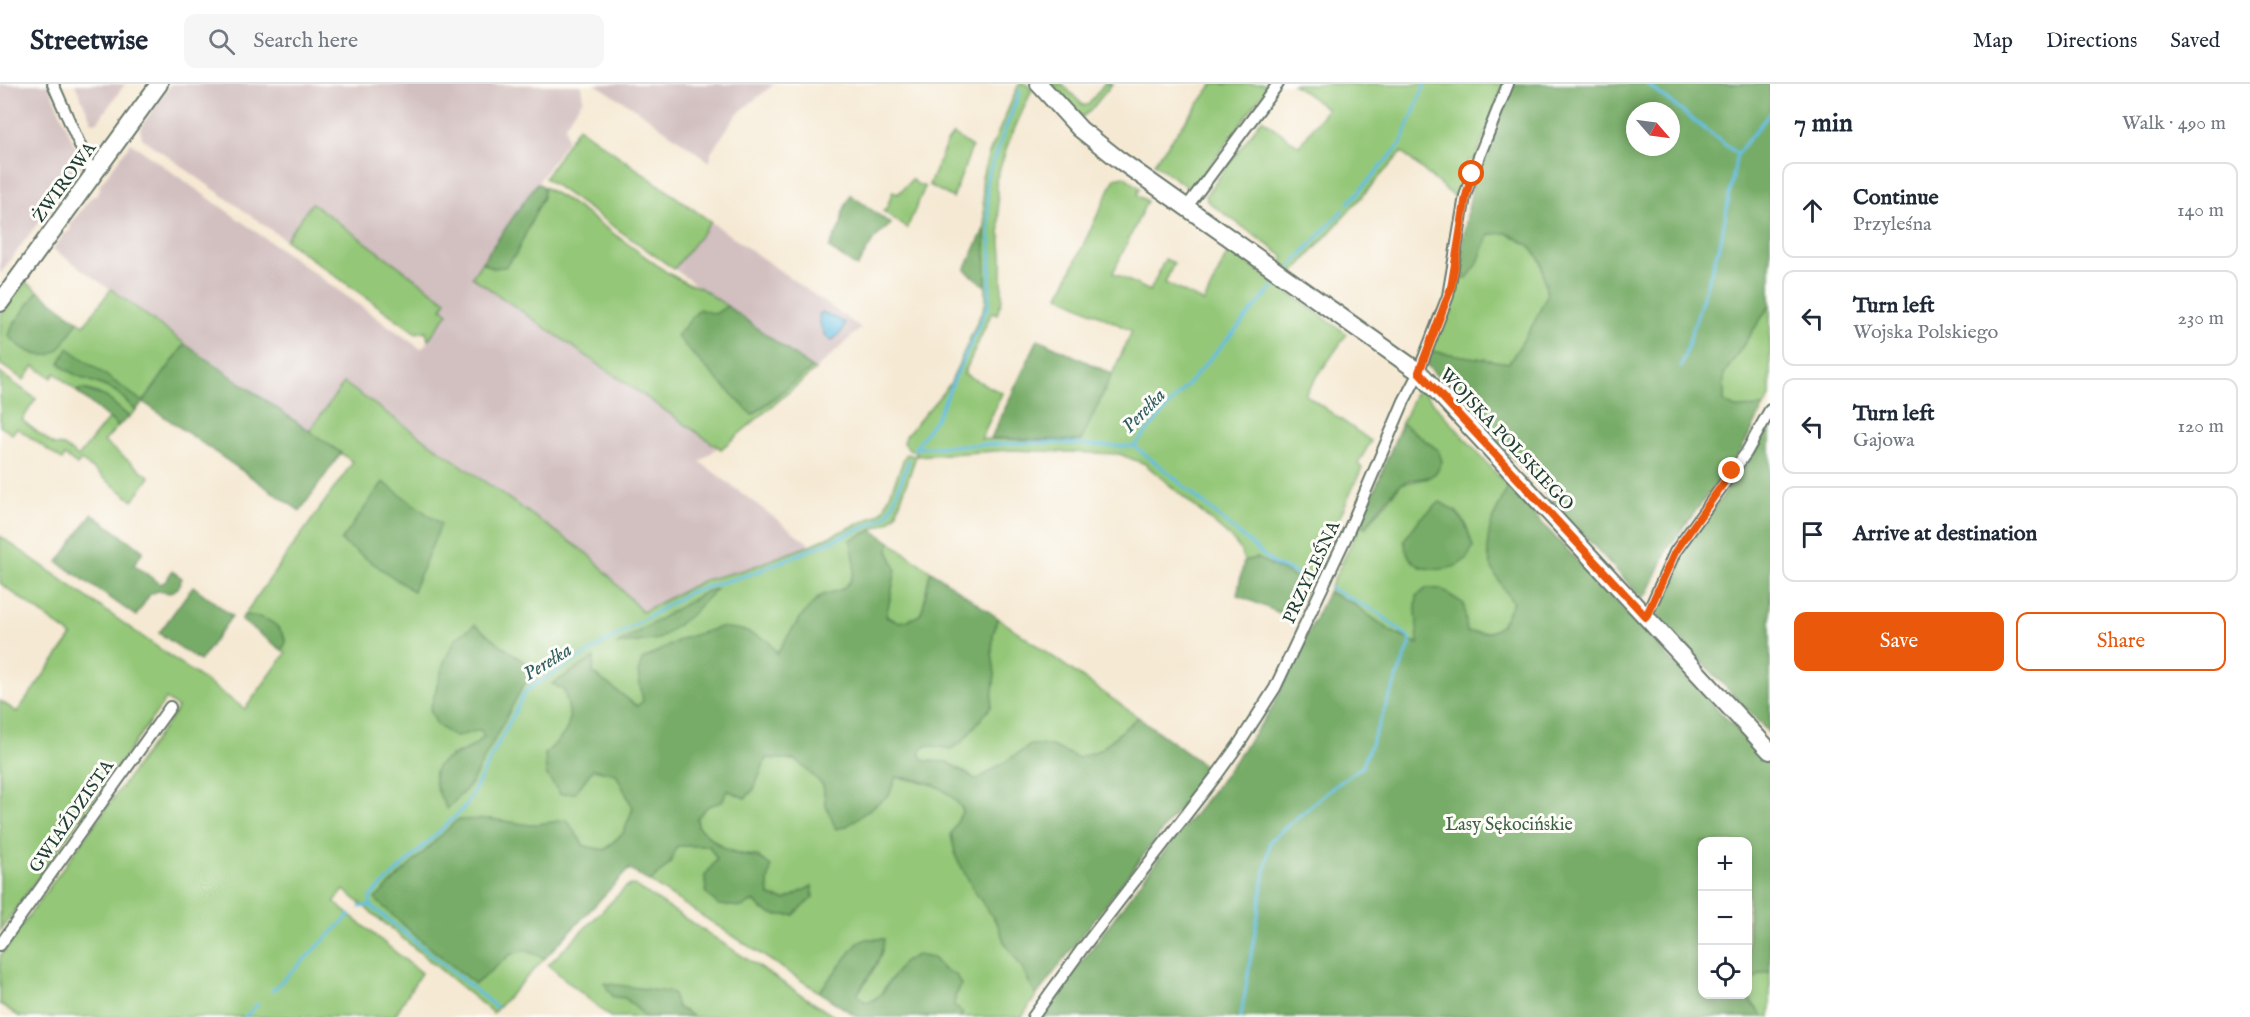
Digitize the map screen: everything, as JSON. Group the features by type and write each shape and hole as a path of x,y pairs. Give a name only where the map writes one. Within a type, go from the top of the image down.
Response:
{"street":[{"path":"53,84 93,175"},
{"name":"ŻWIROWA","path":"0,303 159,84"},
{"name":"WOJSKA POLSKIEGO","path":"1039,84 1080,129 1186,208 1419,372 1770,751"},
{"path":"1186,208 1278,84"},
{"name":"PRZYLEŚNA","path":"1033,1017 1082,949 1216,776 1265,705 1326,582 1409,389 1419,372 1451,288 1466,196 1472,174 1508,84"},
{"path":"1646,617 1675,552 1746,453 1770,410"},
{"name":"GWIAŹDZISTA","path":"0,945 170,707"}],"shaded area":[{"path":"0,84 48,84 82,163 0,274"},
{"path":"75,84 125,84 98,121 92,122"},
{"path":"171,84 581,85 583,99 565,125 567,140 473,277 718,447 700,462 811,545 744,570 704,580 642,612 592,557 345,383 309,431 53,249 71,229 70,225 91,197 96,196 101,188 99,186 131,143 421,349 425,345 447,313 441,308 446,302 312,203 285,240 142,138 140,128"},
{"path":"595,84 774,84 737,114 711,152 710,162 639,111"},
{"path":"711,222 861,328 815,370 812,368 674,269"}],"green space":[{"path":"1019,84 1026,84 1032,90 1009,141 996,180 1002,255 1002,300 997,314 992,312 964,374 1002,393 981,439 1081,441 1132,331 1059,296 1115,178 1124,176 1140,188 1137,195 1147,201 1113,273 1150,291 1165,259 1174,263 1165,283 1204,302 1229,250 1347,334 1305,394 1371,441 1358,464 1362,468 1309,584 1257,558 1244,561 1240,549 1230,537 1145,464 1119,454 1012,450 916,456 896,514 889,522 851,540 855,568 851,581 840,590 818,598 776,654 681,639 642,660 643,701 637,706 593,673 594,659 553,684 564,689 570,719 566,732 545,754 575,793 593,769 616,774 633,808 624,832 604,850 584,846 567,820 530,825 490,819 475,984 510,955 524,949 545,958 493,1013 344,890 334,902 421,973 394,1017 20,1017 0,1004 0,956 178,708 166,699 0,931 0,701 17,712 72,636 0,583 0,536 245,709 286,653 282,650 286,642 275,625 258,617 244,615 353,462 309,431 344,383 592,557 642,612 704,580 744,570 811,545 878,515 884,509 906,454 915,456 917,453 904,443 905,437 950,384 986,302 982,178 988,156","holes":["475,625 524,684 508,713 436,790 450,756 477,745 484,736 480,730 473,731"]},
{"path":"1048,84 1062,84 1083,105 1088,105 1104,84 1112,84 1090,111 1082,117"},
{"path":"1213,84 1270,84 1194,187 1188,188 1154,163"},
{"path":"1293,84 1504,84 1475,160 1468,161 1464,169 1468,173 1460,202 1402,152 1293,273 1283,265 1283,256 1207,201 1206,195 1262,119 1299,146 1327,109"},
{"path":"1511,84 1770,84 1770,305 1724,374 1724,402 1735,408 1764,407 1741,450 1669,547 1648,593 1642,598 1427,365 1430,351 1509,363 1534,323 1547,295 1541,261 1529,245 1507,233 1489,234 1477,265 1467,278 1456,279 1474,176"},
{"path":"578,127 711,222 674,269 545,178"},
{"path":"953,134 972,147 953,198 929,185 947,142"},
{"path":"912,179 925,187 907,228 883,211 893,191 898,194"},
{"path":"537,183 544,187 543,196 516,254 505,267 493,268 482,262"},
{"path":"544,187 571,203 668,273 699,287 727,306 715,314 692,354 753,415 812,368 815,370 721,449 472,277 482,262 493,268 523,239 543,197"},
{"path":"851,195 891,224 874,239 857,267 829,248 841,224 843,211"},
{"path":"312,203 446,301 442,308 448,313 428,340 426,331 416,333 285,240"},
{"path":"985,227 986,281 985,286 965,270"},
{"path":"1507,233 1529,245 1541,261 1547,295 1534,323 1509,363 1430,351 1456,279 1477,265 1489,234"},
{"path":"25,282 38,291 12,327 58,350 78,321 84,325 111,289 185,344 143,402 68,349 60,363 77,375 118,393 136,410 129,417 98,393 76,391 55,373 52,378 34,366 24,380 0,364 0,315"},
{"path":"38,291 78,321 67,339 53,354 32,353 9,336 12,327"},
{"path":"1770,305 1770,396 1764,407 1735,408 1724,402 1724,374"},
{"path":"727,306 812,368 752,415 677,336 699,309 715,314"},
{"path":"1038,339 1112,374 1081,441 991,438"},
{"path":"185,344 341,453 300,511 143,402"},
{"path":"68,348 143,402 136,410 115,391 64,368 60,363"},
{"path":"0,373 36,399 22,420 54,445 64,446 78,457 109,418 118,426 104,442 150,477 133,501 81,460 77,465 65,456 62,460 17,428 12,434 0,426"},
{"path":"83,389 106,397 129,417 118,426 76,391"},
{"path":"1417,389 1421,389 1508,487 1494,516 1493,570 1513,602 1505,619 1492,631 1467,632 1427,588 1417,596 1419,644 1392,632 1352,603 1328,592 1360,525 1366,527 1401,484 1429,478 1438,450 1402,423","holes":["1455,510 1466,524 1473,547 1455,566 1433,569 1419,567"]},
{"path":"1770,422 1770,734 1656,613 1673,569 1752,455"},
{"path":"1402,423 1438,450 1442,461 1434,474 1429,477 1406,481 1400,485 1366,527 1360,525"},
{"path":"383,482 441,524 413,591 341,541"},
{"name":"Lasy Sękocińskie","path":"1508,487 1770,765 1770,971 1752,980 1752,837 1698,837 1698,999 1749,999 1764,1017 1041,1017 1146,875 1216,787 1271,710 1328,592 1352,603 1392,632 1418,644 1417,596 1427,588 1441,589 1464,604 1467,632 1486,633 1501,625 1513,602 1493,570 1489,559 1488,537 1494,517"},
{"path":"1440,502 1459,515 1473,547 1467,558 1460,564 1445,569 1429,569 1415,563 1410,558 1404,540 1419,520"},
{"path":"92,514 143,551 134,565 161,584 166,581 172,571 182,578 178,588 170,593 158,591 150,594 136,616 58,562"},
{"path":"873,530 890,542 888,551 896,569 886,617 903,622 920,615 931,571 998,618 993,634 992,653 995,674 991,707 961,743 950,749 928,745 923,748 919,755 925,761 947,762 977,780 1031,745 1049,745 1078,758 1100,750 1138,717 1209,769 1036,996 1021,966 1004,942 999,926 975,892 956,857 951,834 963,810 950,795 926,782 896,777 889,795 847,826 836,829 826,806 823,785 796,760 766,758 754,789 745,798 727,790 722,802 708,806 697,818 698,827 721,846 737,854 758,858 771,866 768,883 769,896 785,900 812,886 813,897 794,915 772,914 763,910 754,901 742,907 718,905 706,893 705,876 717,859 709,846 677,846 670,863 650,882 629,869 545,958 524,950 510,955 475,984 375,899 457,820 490,819 530,825 567,820 584,846 605,850 624,832 633,808 616,774 593,769 575,793 560,794 546,774 545,754 565,732 569,719 564,690 552,684 594,658 593,673 637,706 643,701 638,673 642,660 681,639 720,627 742,630 769,641 777,654 796,624 819,598 840,590 851,580 854,560 850,540"},
{"path":"890,542 931,571 920,615 903,622 886,616 894,575 892,559 888,551"},
{"path":"1257,558 1309,584 1292,618 1237,595 1244,561"},
{"path":"193,586 232,616 200,661 159,633"},
{"path":"716,589 692,614 659,639 616,645 705,592"},
{"path":"244,615 270,621 280,629 286,642 282,650 241,620"},
{"path":"998,618 1138,717 1100,750 1078,758 1049,745 1031,745 977,780 947,762 925,761 919,755 923,748 929,745 938,748 967,737 991,707 995,674 992,653 993,634"},
{"path":"475,625 541,675 524,684 470,785 447,809 437,790 434,776 437,767 475,745 484,736 480,730 455,737 437,725 430,710 444,662 456,638"},
{"path":"766,758 796,760 823,785 826,806 896,777 936,785 953,795 963,810 951,834 956,857 999,926 1004,942 1021,966 1036,996 1022,1017 962,1017 962,1012 954,1006 955,997 961,985 956,975 944,970 933,958 897,974 876,998 865,1002 857,995 878,962 883,939 867,939 858,943 819,992 650,882 670,863 677,846 709,846 717,859 705,876 706,893 742,907 754,901 763,911 813,897 812,887 785,900 769,896 768,883 759,856 732,851 713,840 698,827 697,818 708,806 722,802 727,790 745,798 754,789"},
{"path":"636,886 835,1017 694,1017 677,1007 625,998 646,1017 610,1017 548,965 626,887"},
{"path":"866,939 884,939 877,961 857,994 865,1002 874,1000 882,993 903,962 917,955 933,958 944,970 956,975 961,985 955,997 954,1006 962,1012 962,1017 857,1017 819,992 858,943"},
{"path":"1770,971 1770,1017 1764,1017 1750,999 1752,979"},
{"path":"604,983 673,993 677,1007 694,1017 646,1017 625,998 613,997"}],"water":[{"path":"822,312 845,323 843,330 832,341 822,330 819,315"}],"waterway":[{"name":"Perełka","path":"1348,204 1401,144 1425,84"},
{"name":"Perełka","path":"1647,84 1737,154 1770,113"},
{"path":"914,450 938,415 989,304 991,253 986,180 1020,91"},
{"path":"1681,367 1721,240 1737,154"},
{"name":"Perełka","path":"1289,268 1343,210"},
{"name":"Perełka","path":"916,448 1024,443 1134,446 1273,287"},
{"path":"1134,446 1275,565 1318,582"},
{"name":"Perełka","path":"496,1007 370,905 371,896 466,806 525,692 690,592 754,573 875,523 887,515 891,509 909,460"},
{"path":"1241,1017 1270,841 1332,788 1362,767 1411,642 1377,612 1330,588"},
{"path":"360,907 370,905"},
{"path":"272,991 350,915"},
{"path":"245,1017 258,1004"}],"route":[{"path":"1472,174 1466,196 1451,288 1419,372 1646,617 1675,552 1732,471"}]}
